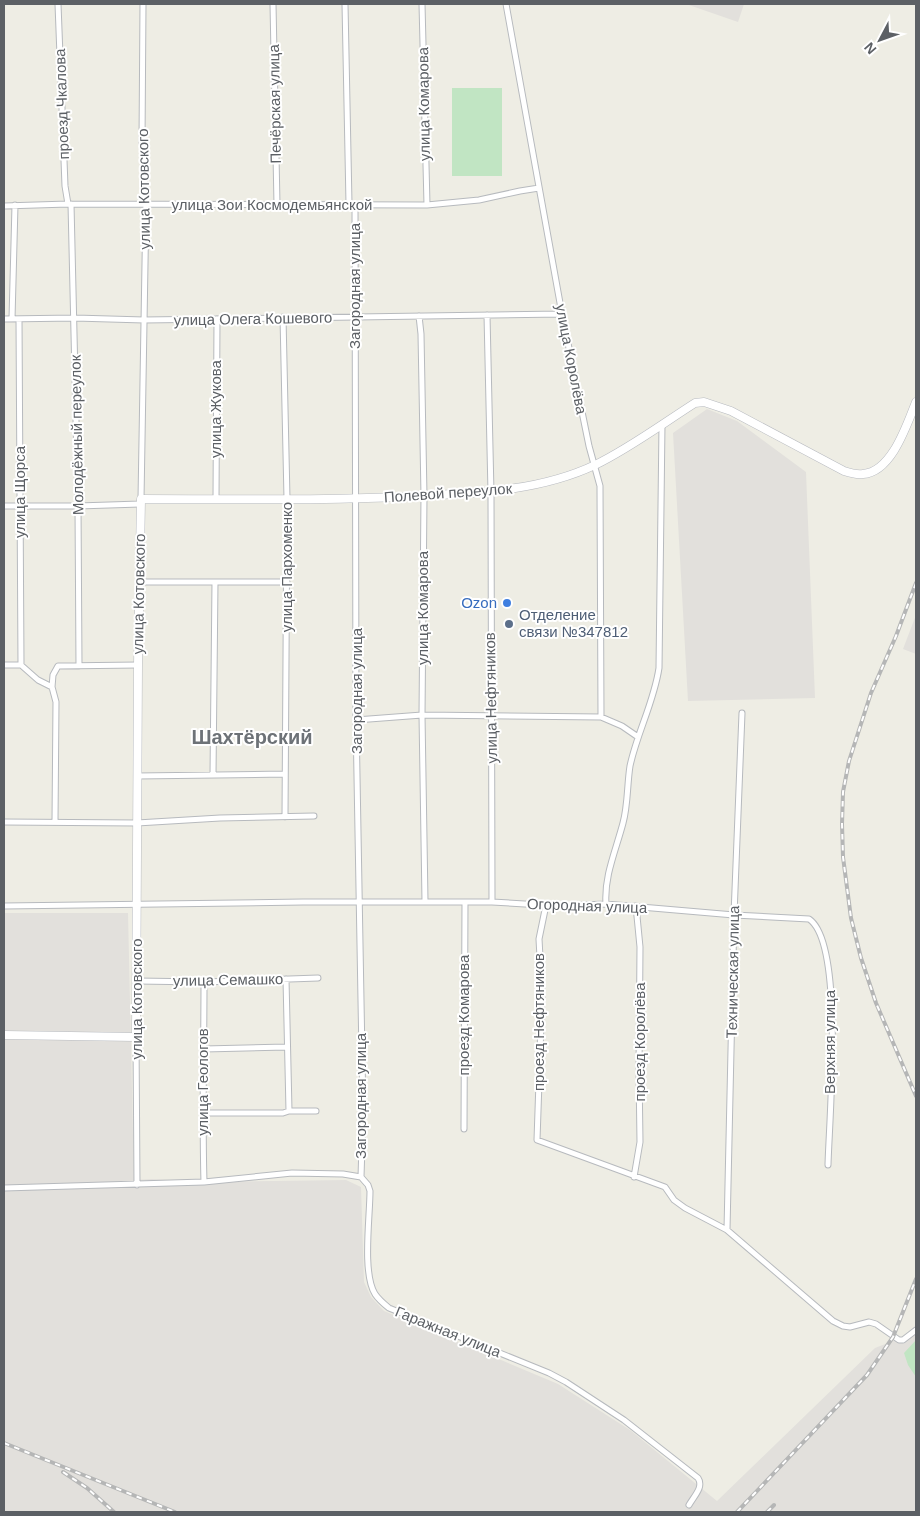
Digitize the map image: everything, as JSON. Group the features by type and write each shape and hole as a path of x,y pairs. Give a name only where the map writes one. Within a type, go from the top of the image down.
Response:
{"street":[{"name":"проезд Чкалова","path":"58,4 65,186 70,204"},
{"name":"улица Котовского","path":"138,1184 136,1037 137,776 146,205 142,141 143,4"},
{"name":"Печёрская улица","path":"273,4 278,205"},
{"path":"345,4 352,204"},
{"name":"улица Комарова","path":"422,4 427,205"},
{"name":"улица Королёва","path":"506,4 562,314 589,446 601,494 601,717"},
{"name":"улица Зои Космодемьянской","path":"4,206 70,204 427,205 478,200 539,188"},
{"name":"Молодёжный переулок","path":"70,204 75,318 79,666"},
{"name":"Загородная улица","path":"352,204 357,500 356,720 362,1112 361,1177"},
{"path":"12,319 15,205"},
{"name":"улица Олега Кошевого","path":"4,319 75,318 144,320 562,314"},
{"name":"улица Нефтяников","path":"487,315 491,493 490,716 492,750 492,902"},
{"name":"улица Комарова","path":"419,316 424,496 422,715 425,901"},
{"name":"улица Пархоменко","path":"283,318 287,499 285,816"},
{"name":"улица Щорса","path":"19,319 21,665"},
{"name":"улица Жукова","path":"216,499 217,319"},
{"name":"Полевой переулок","path":"4,506 78,506 141,501 216,499 357,500 491,493 540,483 594,465 638,440 695,403 704,402 731,411 830,465 844,471 864,474 876,470 886,462 902,436 916,402"},
{"path":"606,904 606,879 624,821 630,766 654,691 659,668 662,424"},
{"path":"139,582 287,582"},
{"path":"213,775 215,582"},
{"path":"4,665 21,665 38,680 52,687"},
{"path":"55,822 56,702 52,687 53,675 58,666 138,665"},
{"name":"Техническая улица","path":"727,1230 734,915 742,713"},
{"path":"356,720 422,715 601,717 622,726 638,737"},
{"path":"137,776 286,774"},
{"path":"4,822 137,823 220,818 314,816"},
{"name":"Огородная улица","path":"138,903 425,901 546,905 606,904 734,915 801,918 809,919 814,923"},
{"name":"проезд Комарова","path":"464,1128 465,902"},
{"path":"4,906 138,903"},
{"name":"проезд Нефтяников","path":"546,905 539,940 542,994 537,1140 634,1177"},
{"name":"проезд Королёва","path":"634,1177 640,1142 640,947 636,906"},
{"name":"Верхняя улица","path":"814,923 822,939 828,968 833,1017 828,1165"},
{"name":"улица Семашко","path":"137,981 204,982 318,978"},
{"path":"286,979 286,1047 289,1111"},
{"name":"улица Геологов","path":"204,982 202,1113 204,1182"},
{"path":"4,1035 136,1037"},
{"path":"204,1049 286,1047"},
{"path":"202,1113 316,1111"},
{"path":"4,1188 204,1182 292,1174 343,1174 361,1177"},
{"name":"Гаражная улица","path":"361,1177 368,1185 370,1191 369,1276 376,1295 381,1301 389,1308 549,1373 592,1398 624,1420 698,1478 700,1486 689,1504"},
{"path":"634,1177 664,1187 674,1200 685,1208 727,1230 833,1321 843,1326 855,1326 869,1322 876,1324 899,1340 903,1340 916,1330"}],"shaded area":[{"path":"686,4 744,4 738,22"},
{"path":"707,409 737,421 806,472 815,698 688,701 673,433"},
{"path":"916,615 916,654 903,649"},
{"path":"4,913 128,913 134,1180 152,1179 204,1182 346,1180 361,1187 364,1282 371,1297 384,1311 558,1384 630,1430 717,1501 875,1348 916,1332 916,1512 4,1512"}],"green space":[{"path":"452,88 502,88 502,176 452,176"},
{"path":"916,1340 916,1377 908,1365 904,1353"}],"railway":[{"path":"916,583 896,636 871,693 849,761 843,792 842,824 843,857 851,918 861,958 876,1003 916,1096"},
{"path":"737,1512 867,1375 893,1337 916,1279"},
{"path":"4,1443 175,1512"},
{"path":"63,1472 87,1488 114,1512"},
{"path":"767,1512 774,1505"}],"place":[{"name":"Ozon","path":"507,603"},
{"name":"Отделение связи №347812","path":"509,624"}],"district":[{"name":"Шахтёрский","path":"252,737"}]}
